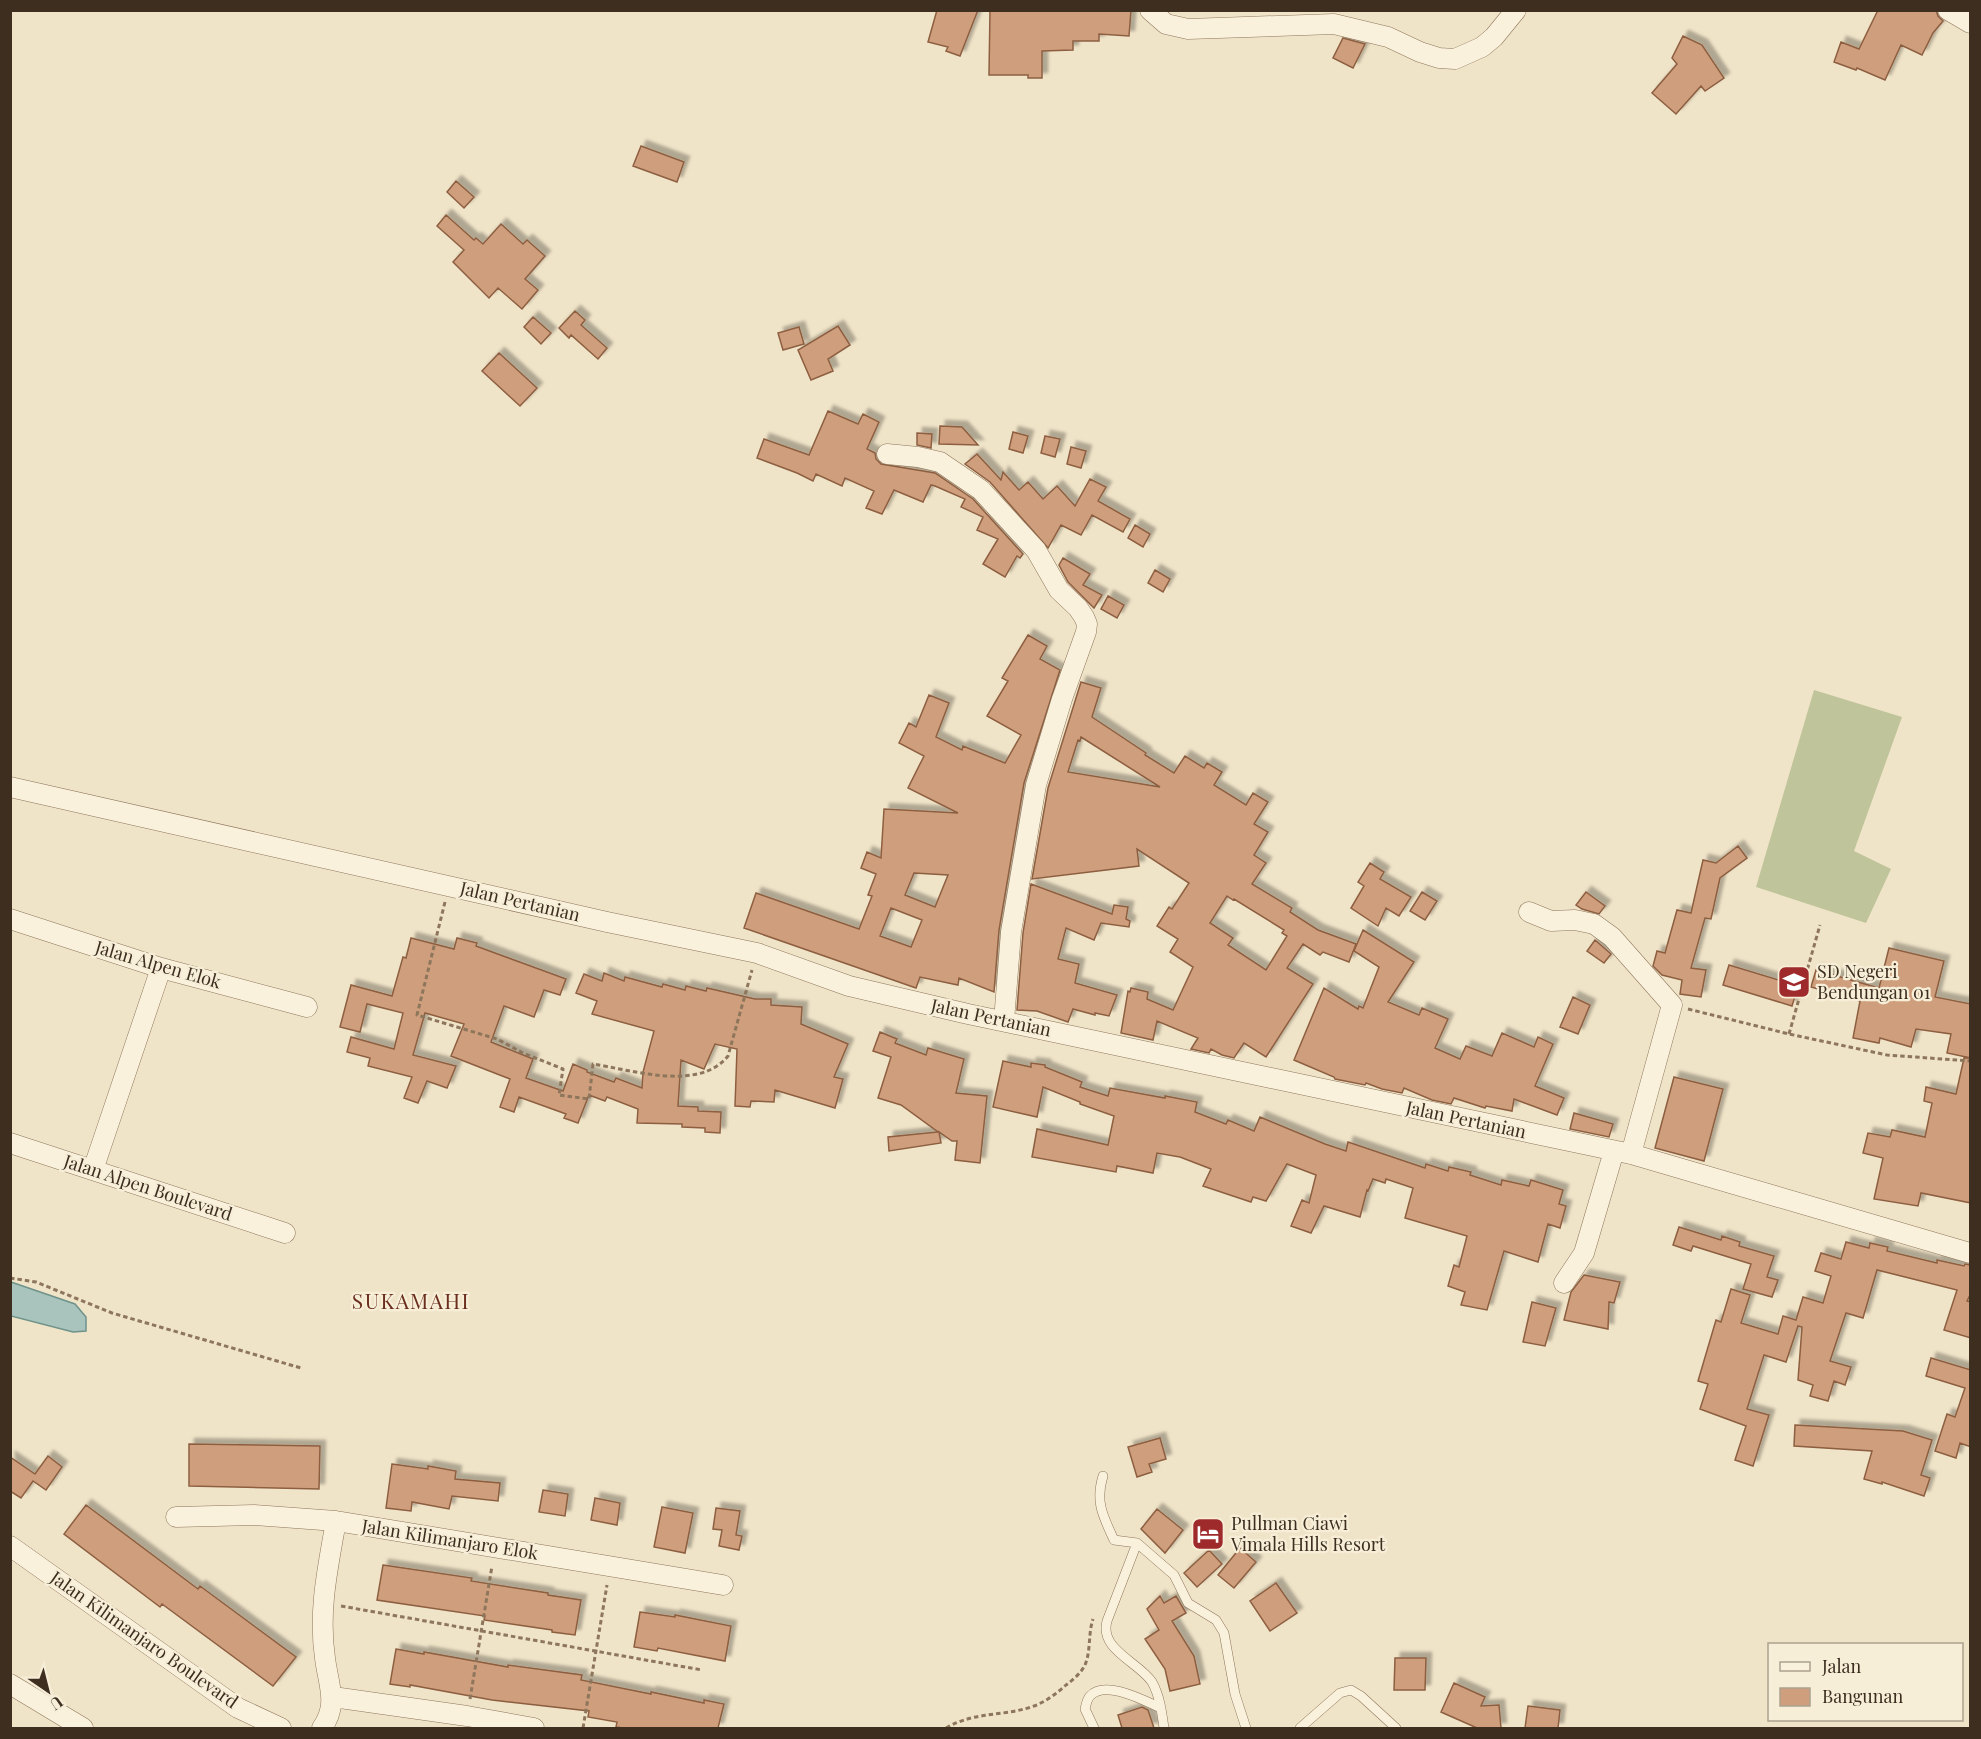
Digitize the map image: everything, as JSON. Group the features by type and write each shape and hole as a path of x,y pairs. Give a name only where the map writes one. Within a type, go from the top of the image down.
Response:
{"street":[{"path":"1150,10 1166,24 1182,28 1334,24 1388,37 1430,55 1455,59 1482,47 1494,37 1516,10"},
{"path":"1948,10 1971,23"},
{"path":"887,454 940,462 981,490 1036,550 1059,590 1078,608 1087,624 1043,756 1032,803 1011,932 1004,1021"},
{"name":"Jalan Pertanian","path":"10,787 757,953 849,986 1623,1153 1971,1253"},
{"path":"1529,912 1551,921 1575,920 1594,924 1612,937 1672,1005 1623,1153 1584,1253 1564,1283"},
{"name":"Jalan Alpen Elok","path":"10,920 161,968 307,1007"},
{"path":"93,1170 161,968"},
{"name":"Jalan Alpen Boulevard","path":"10,1143 285,1233"},
{"name":"Jalan Kilimanjaro Elok","path":"176,1518 254,1515 336,1521 723,1585"},
{"path":"322,1728 328,1720 333,1697 322,1632 322,1602 336,1521"},
{"name":"Jalan Kilimanjaro Boulevard","path":"10,1546 238,1708 281,1728"},
{"path":"10,1684 83,1728"},
{"path":"333,1697 534,1728"}],"lane":[{"path":"1103,1476 1099,1499 1101,1512 1114,1540 1137,1543 1174,1575 1188,1603 1216,1620 1224,1633 1235,1694 1246,1728"},
{"path":"1137,1543 1106,1625 1109,1642 1150,1679 1161,1708 1164,1728"},
{"path":"1300,1728 1340,1693 1351,1690 1361,1696 1396,1728"},
{"path":"1094,1728 1085,1709 1090,1696 1095,1692 1121,1691 1161,1708"}],"path":[{"path":"449,886 417,1015 497,1039 523,1053 563,1069 559,1095 589,1099 593,1064 687,1077 708,1072 722,1064 728,1056 757,953"},
{"path":"1789,1034 1820,925"},
{"path":"1672,1005 1887,1055 1971,1061"},
{"path":"10,1278 36,1282 112,1313 301,1368"},
{"path":"467,1716 495,1547"},
{"path":"583,1728 610,1567"},
{"path":"946,1728 966,1718 1029,1708 1042,1703 1058,1692 1086,1664 1089,1629 1094,1614 1106,1602 1115,1599"},
{"path":"322,1602 702,1670"}],"green space":[{"path":"1814,690 1902,717 1854,851 1891,869 1866,923 1756,887"}],"water":[{"path":"11,1282 75,1304 86,1317 86,1331 73,1332 11,1316"}],"building":[{"path":"937,10 978,10 960,56 946,51 948,47 928,42"},
{"path":"990,10 1131,10 1129,36 1099,34 1099,41 1073,41 1073,50 1042,51 1042,78 1028,78 1028,75 989,75"},
{"path":"1878,10 1936,10 1943,21 1933,33 1922,55 1901,45 1885,80 1857,68 1856,70 1834,62 1841,42 1859,49"},
{"path":"1683,36 1702,45 1724,78 1705,91 1701,86 1676,114 1652,93 1677,64 1672,58"},
{"path":"1343,38 1365,44 1353,68 1333,58"},
{"path":"641,146 684,162 677,182 633,166"},
{"path":"456,181 474,197 464,208 447,192"},
{"path":"446,215 474,240 476,238 483,244 501,224 523,244 527,240 545,256 525,279 538,290 522,309 498,288 489,298 453,262 464,250 437,226"},
{"path":"575,311 585,320 581,325 607,348 598,359 571,335 569,338 559,328"},
{"path":"533,317 551,333 541,344 524,327"},
{"path":"838,326 850,345 828,359 833,371 811,380 798,350"},
{"path":"799,327 804,344 783,350 778,333"},
{"path":"499,353 537,388 520,406 482,371"},
{"path":"828,411 858,424 863,414 879,422 867,449 875,453 876,459 881,464 935,473 973,499 1023,554 1020,558 1017,556 1005,577 983,564 998,539 977,530 983,517 961,507 965,499 931,485 923,502 894,490 882,514 866,508 874,491 845,478 842,486 816,474 813,481 757,458 764,439 809,455"},
{"path":"940,426 962,427 978,445 939,444"},
{"path":"1013,432 1028,436 1023,453 1009,449"},
{"path":"917,433 932,434 931,448 917,445"},
{"path":"1045,436 1060,439 1055,457 1041,453"},
{"path":"1071,447 1086,451 1081,468 1067,464"},
{"path":"977,454 1001,480 1003,472 1019,490 1028,482 1043,499 1057,486 1075,506 1090,479 1106,487 1098,501 1130,519 1123,532 1092,515 1081,535 1061,525 1048,548 990,482 965,464"},
{"path":"1135,525 1150,534 1143,547 1128,538"},
{"path":"1063,558 1090,574 1083,585 1102,595 1094,608 1068,582 1059,565"},
{"path":"1155,570 1170,579 1163,592 1148,583"},
{"path":"1108,596 1124,605 1117,618 1101,609"},
{"path":"1028,635 1047,646 1040,659 1060,670 1024,783 999,930 994,992 959,978 958,985 920,977 916,988 744,928 756,893 859,929 872,896 868,895 876,874 861,868 867,852 881,858 884,809 958,813 908,788 924,756 899,743 909,723 916,727 929,695 949,703 936,737 962,750 963,746 1005,763 1021,735 987,716 1008,681 1002,678","holes":["914,873 948,875 935,907 905,895","891,908 922,920 911,947 880,936"]},
{"path":"1081,682 1101,688 1092,717 1146,753 1145,755 1174,773 1185,756 1204,768 1207,763 1222,772 1214,785 1246,805 1253,793 1268,802 1254,824 1268,832 1254,855 1266,863 1252,884 1292,908 1290,912 1318,930 1356,944 1349,962 1323,952 1320,955 1303,944 1287,968 1313,984 1266,1057 1244,1043 1234,1058 1211,1049 1209,1053 1191,1049 1198,1038 1157,1021 1153,1040 1121,1033 1128,991 1130,992 1131,988 1148,992 1147,999 1173,1010 1193,967 1170,952 1178,939 1157,926 1169,907 1172,909 1189,883 1137,849 1139,866 1032,879 1048,788","holes":["1081,737 1160,787 1068,772","1227,896 1284,930 1282,933 1287,936 1266,970 1228,945 1233,938 1210,923"]},
{"path":"1738,846 1747,858 1720,878 1711,919 1705,918 1691,968 1706,970 1701,997 1680,994 1682,980 1662,975 1653,966 1657,951 1665,953 1677,910 1691,913 1703,860 1716,863"},
{"path":"1370,863 1384,872 1380,879 1411,897 1399,916 1386,908 1378,926 1351,908 1364,886 1358,882"},
{"path":"1031,884 1112,914 1114,905 1128,907 1126,919 1130,921 1129,927 1101,923 1094,940 1066,928 1058,959 1079,964 1075,983 1117,995 1109,1016 1073,1009 1068,1022 1037,1011 1017,1010 1023,933"},
{"path":"1422,892 1437,901 1425,920 1410,911"},
{"path":"1586,892 1605,906 1599,914 1576,905"},
{"path":"1363,930 1414,962 1388,1002 1419,1015 1422,1008 1448,1019 1435,1048 1460,1059 1466,1046 1492,1056 1502,1033 1534,1047 1538,1037 1553,1044 1535,1086 1564,1098 1557,1115 1514,1099 1512,1111 1486,1106 1485,1108 1454,1098 1451,1104 1432,1100 1404,1088 1402,1093 1366,1083 1365,1085 1335,1079 1294,1060 1324,988 1358,1009 1359,1006 1363,1008 1379,967 1354,951"},
{"path":"411,938 454,949 457,938 477,943 476,946 566,979 560,995 544,990 534,1017 504,1006 491,1042 533,1059 526,1078 563,1091 573,1064 614,1082 616,1078 642,1088 643,1072 654,1031 592,1014 597,1001 576,993 584,974 602,981 604,973 624,981 625,977 662,987 663,984 685,990 686,986 706,991 707,988 755,999 771,999 771,1005 802,1007 801,1024 848,1044 834,1077 843,1079 835,1108 775,1090 774,1102 751,1101 750,1107 735,1106 737,1049 715,1044 704,1069 681,1060 678,1106 698,1107 698,1111 721,1112 720,1133 705,1132 705,1128 682,1127 682,1124 637,1123 638,1109 607,1097 605,1101 589,1095 578,1123 564,1118 566,1114 519,1097 514,1112 500,1107 510,1079 451,1056 464,1024 425,1013 413,1055 456,1066 447,1088 427,1081 418,1103 404,1098 412,1077 368,1066 370,1058 347,1052 351,1037 394,1049 403,1013 367,1004 360,1032 340,1027 351,985 392,996"},
{"path":"1595,940 1611,954 1604,963 1587,951"},
{"path":"1889,948 1944,961 1935,997 1971,1004 1971,1058 1947,1053 1951,1034 1916,1029 1911,1047 1880,1038 1879,1043 1853,1038 1860,1001 1811,987 1816,970 1879,988"},
{"path":"1729,965 1798,986 1792,1006 1723,985"},
{"path":"1573,997 1590,1005 1578,1034 1560,1027"},
{"path":"880,1032 897,1039 895,1043 926,1055 928,1048 964,1059 956,1093 987,1096 980,1163 955,1160 957,1141 952,1141 939,1132 941,1143 889,1151 888,1137 938,1132 901,1105 878,1098 891,1057 873,1051"},
{"path":"1964,1058 1971,1058 1971,1203 1921,1193 1918,1206 1874,1199 1883,1158 1863,1153 1868,1133 1890,1137 1892,1130 1925,1137 1932,1103 1924,1101 1926,1087 1956,1094"},
{"path":"1003,1061 1031,1067 1031,1063 1045,1065 1045,1067 1082,1082 1080,1087 1108,1096 1110,1088 1197,1102 1195,1112 1226,1124 1228,1120 1254,1131 1260,1117 1346,1151 1348,1142 1425,1168 1426,1164 1448,1171 1449,1167 1471,1172 1470,1175 1501,1185 1502,1180 1529,1186 1531,1180 1563,1190 1559,1204 1566,1206 1560,1228 1548,1224 1538,1262 1504,1251 1487,1310 1461,1305 1465,1292 1448,1286 1454,1265 1459,1267 1467,1236 1405,1218 1413,1188 1386,1179 1385,1183 1373,1179 1367,1190 1360,1217 1324,1206 1311,1233 1291,1226 1302,1200 1309,1203 1316,1175 1287,1164 1266,1201 1253,1197 1251,1202 1203,1186 1211,1169 1180,1157 1157,1153 1153,1173 1117,1166 1116,1172 1032,1157 1037,1129 1108,1145 1114,1116 1043,1087 1037,1117 993,1107"},
{"path":"1674,1077 1723,1089 1704,1161 1655,1148"},
{"path":"1574,1113 1613,1124 1609,1137 1570,1129"},
{"path":"1679,1227 1721,1240 1722,1236 1740,1242 1739,1246 1774,1256 1767,1277 1778,1280 1772,1297 1743,1289 1751,1264 1693,1246 1691,1251 1673,1245"},
{"path":"1846,1242 1869,1248 1870,1243 1888,1247 1887,1251 1937,1263 1937,1260 1964,1266 1965,1264 1971,1265 1971,1293 1967,1301 1971,1302 1971,1338 1944,1330 1957,1290 1877,1270 1863,1318 1846,1313 1830,1361 1851,1367 1845,1385 1834,1381 1828,1401 1810,1396 1813,1385 1798,1380 1802,1327 1798,1326 1786,1362 1764,1355 1747,1409 1769,1415 1753,1466 1735,1460 1746,1426 1700,1409 1708,1384 1698,1381 1716,1320 1721,1322 1731,1289 1750,1295 1741,1323 1778,1334 1783,1316 1796,1320 1803,1297 1823,1303 1831,1276 1815,1271 1821,1253 1841,1259"},
{"path":"1584,1275 1620,1282 1614,1303 1609,1302 1608,1329 1564,1320 1571,1292"},
{"path":"1532,1302 1556,1308 1545,1346 1523,1342"},
{"path":"1931,1358 1971,1370 1971,1447 1960,1443 1956,1458 1935,1451 1947,1414 1955,1417 1965,1388 1926,1376"},
{"path":"1795,1425 1903,1431 1932,1440 1921,1475 1930,1478 1924,1496 1882,1482 1882,1484 1864,1479 1872,1451 1794,1446"},
{"path":"1160,1438 1166,1459 1149,1464 1152,1472 1137,1477 1128,1447"},
{"path":"189,1444 320,1446 319,1489 189,1486"},
{"path":"48,1456 62,1467 46,1490 33,1481 21,1498 10,1491 10,1457 35,1474"},
{"path":"392,1464 428,1469 428,1466 456,1471 455,1479 500,1483 498,1501 452,1496 449,1509 412,1502 411,1511 386,1508"},
{"path":"543,1490 568,1494 565,1516 539,1512"},
{"path":"595,1498 620,1503 617,1525 591,1520"},
{"path":"86,1505 198,1589 200,1586 296,1657 273,1686 162,1604 160,1607 64,1534"},
{"path":"662,1507 693,1513 685,1553 654,1547"},
{"path":"716,1508 740,1511 736,1535 742,1536 739,1550 719,1546 722,1530 713,1529"},
{"path":"1157,1509 1183,1530 1165,1553 1141,1529"},
{"path":"1240,1548 1256,1562 1234,1588 1218,1575"},
{"path":"1209,1550 1222,1564 1197,1587 1184,1573"},
{"path":"383,1565 472,1578 471,1581 581,1600 575,1635 484,1620 485,1616 377,1600"},
{"path":"1276,1583 1297,1613 1270,1631 1250,1601"},
{"path":"1160,1596 1164,1603 1176,1596 1186,1613 1172,1621 1194,1656 1200,1684 1170,1691 1165,1669 1145,1639 1159,1630 1147,1609"},
{"path":"640,1612 675,1617 675,1615 731,1626 725,1661 658,1648 657,1651 634,1647"},
{"path":"396,1649 508,1667 508,1665 582,1675 581,1680 704,1703 704,1700 724,1704 718,1728 616,1727 617,1722 588,1717 589,1711 492,1700 410,1685 410,1687 390,1684"},
{"path":"1395,1658 1426,1658 1425,1690 1394,1690"},
{"path":"1454,1683 1485,1697 1481,1706 1499,1705 1501,1728 1477,1728 1441,1712"},
{"path":"1528,1706 1560,1710 1558,1728 1525,1728"},
{"path":"1142,1707 1148,1710 1154,1728 1122,1728 1118,1715"}],"place":[{"name":"SD Negeri Bendungan 01","path":"1794,982"},
{"name":"Pullman Ciawi Vimala Hills Resort","path":"1208,1534"}],"district":[{"name":"SUKAMAHI","path":"411,1302"}]}
